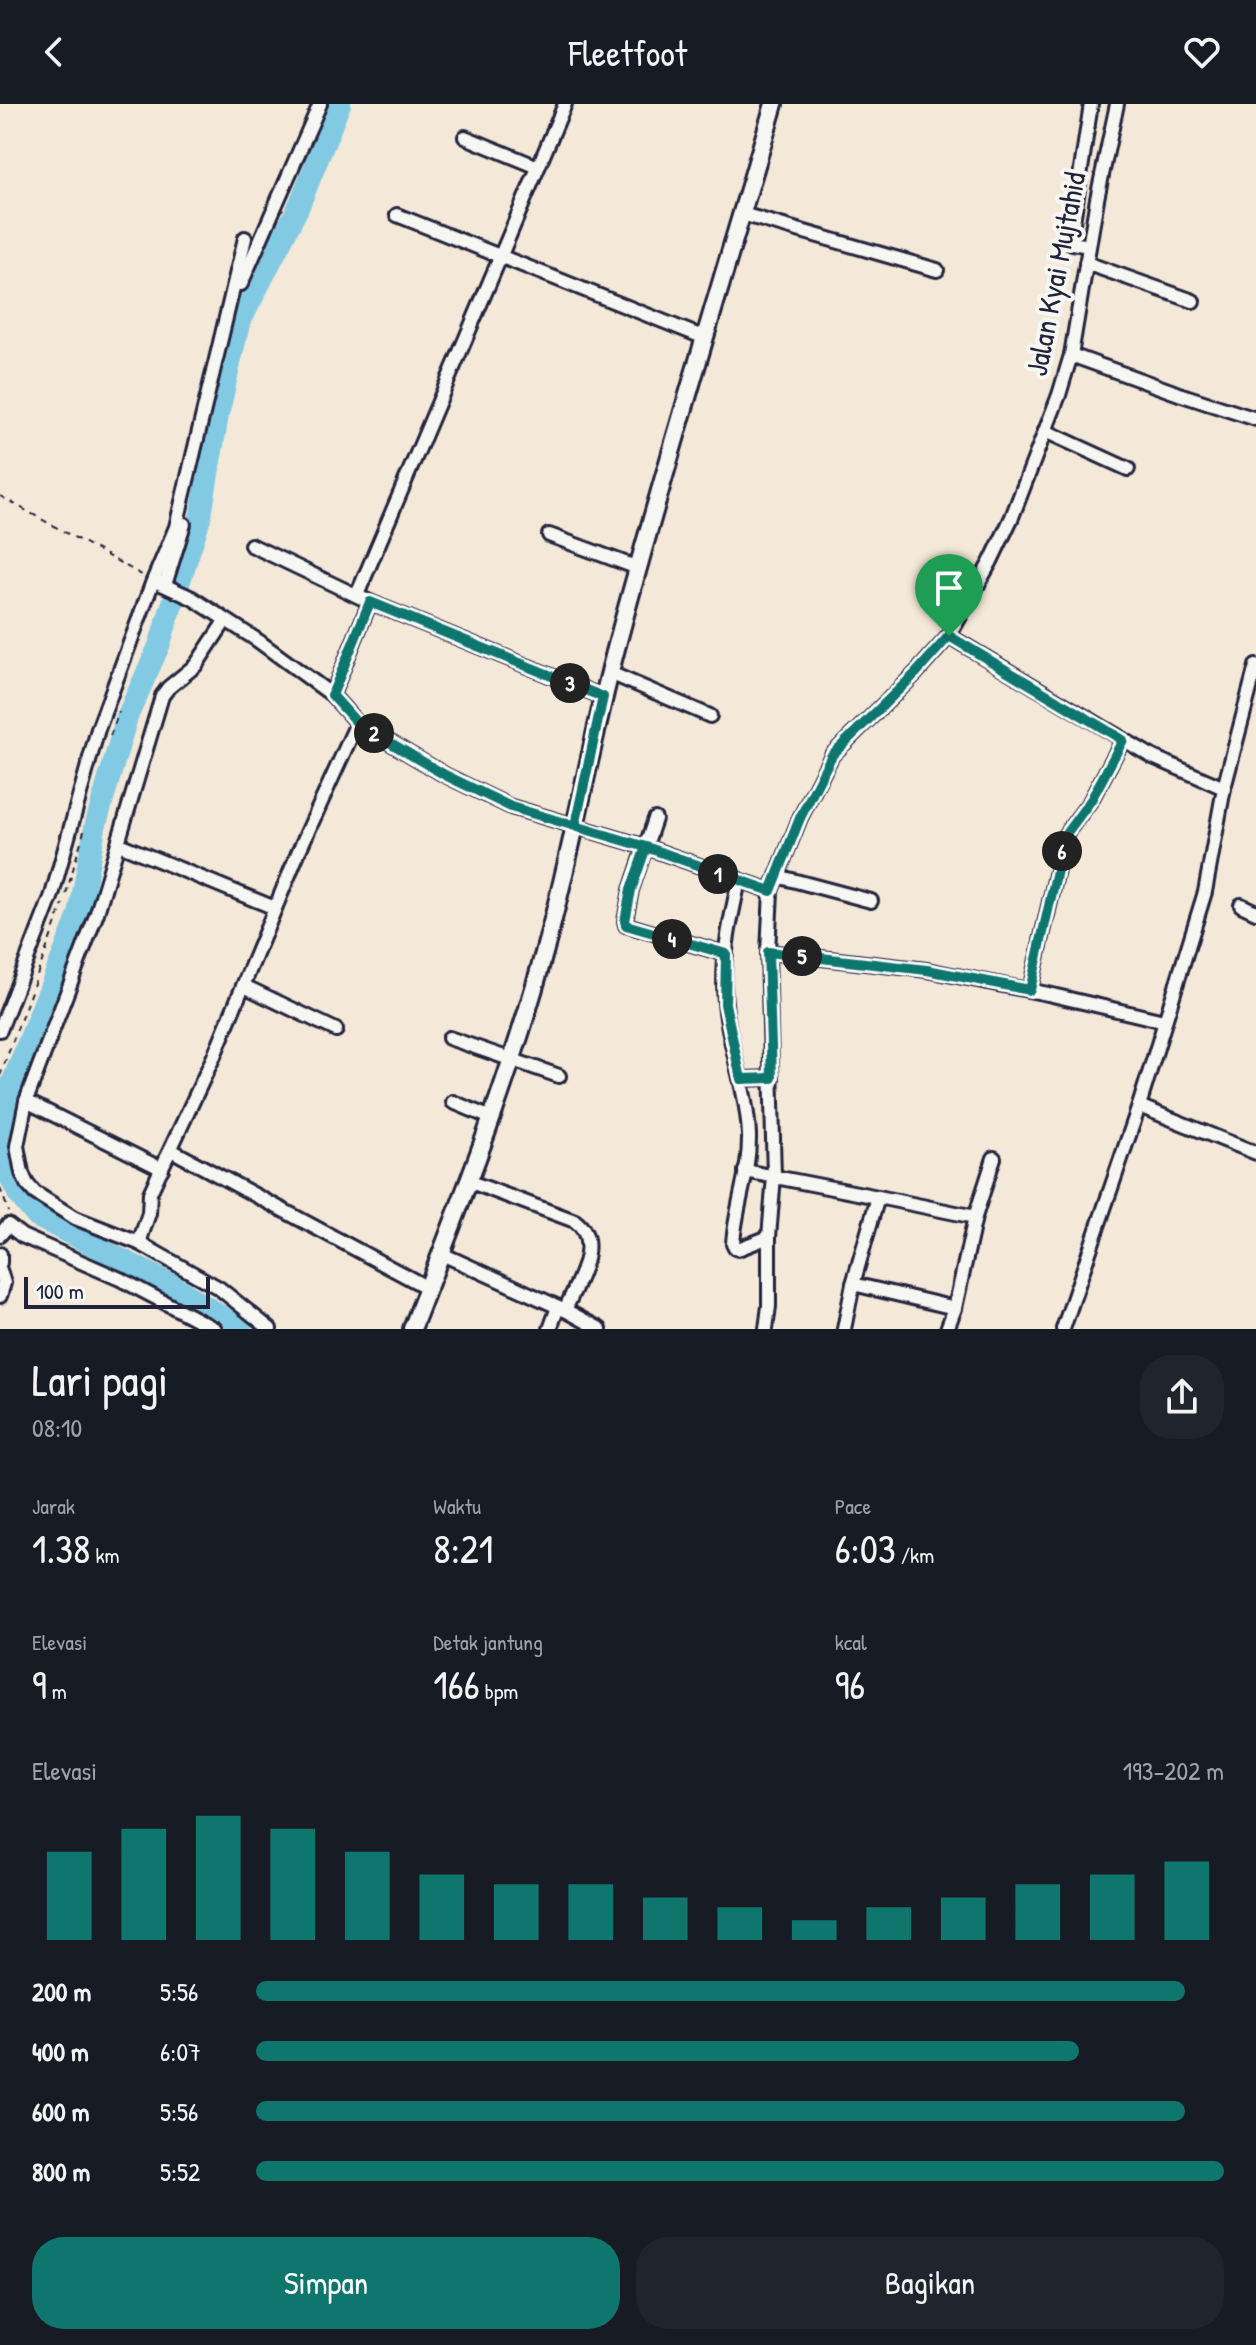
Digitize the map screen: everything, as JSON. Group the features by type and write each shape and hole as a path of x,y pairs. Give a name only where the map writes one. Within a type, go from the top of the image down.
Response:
{"street":[{"path":"0,1030 52,895 98,729 180,543 244,274 320,104"},
{"path":"357,595 565,104"},
{"path":"412,1329 512,1059 551,926 603,697 638,568 774,104"},
{"path":"1083,245 1072,243 1071,235 1091,104"},
{"name":"Jalan Kyai Mujtahid","path":"766,1329 770,1295 765,1238 769,1174 767,890 777,876 800,818 832,755 916,673 949,636 1012,517 1059,395 1071,355 1086,263 1083,245 1113,105"},
{"path":"465,137 538,167"},
{"path":"742,214 937,270"},
{"path":"397,215 705,338"},
{"path":"164,585 245,238"},
{"path":"1086,263 1193,301"},
{"path":"1071,355 1256,419"},
{"path":"1045,431 1128,469"},
{"path":"549,535 638,568"},
{"path":"251,545 370,602 603,697"},
{"path":"164,585 192,598 257,640 332,695 357,723 445,775 511,807 646,847 767,890"},
{"path":"332,695 370,602"},
{"path":"217,616 196,665 162,696 97,913 26,1101 17,1152 27,1184 52,1205 75,1218 139,1243 219,1288 270,1329"},
{"path":"949,636 1153,757 1224,788"},
{"path":"1063,1329 1139,1106 1205,892 1224,788 1256,666"},
{"path":"610,673 710,716"},
{"path":"139,1243 148,1216 150,1193 244,986 357,723"},
{"path":"1030,990 1065,835 1091,800 1123,740"},
{"path":"655,819 631,890 626,925 726,954"},
{"path":"119,844 275,908"},
{"path":"777,876 871,901"},
{"path":"742,883 729,927 726,954 725,1004 744,1079 749,1135 747,1171 733,1244 736,1249 765,1238"},
{"path":"1241,905 1256,912"},
{"path":"768,952 927,970 1164,1021"},
{"path":"244,986 336,1030"},
{"path":"449,1038 559,1076"},
{"path":"744,1079 769,1078"},
{"path":"26,1101 162,1169"},
{"path":"453,1102 491,1118"},
{"path":"1139,1106 1256,1153"},
{"path":"171,1150 428,1288"},
{"path":"947,1329 955,1308 975,1217 994,1158"},
{"path":"747,1171 975,1217"},
{"path":"468,1181 581,1225 587,1238 586,1260 550,1329"},
{"path":"844,1329 853,1284 878,1197"},
{"path":"4,1230 120,1279 215,1329"},
{"path":"0,1254 0,1263"},
{"path":"442,1254 562,1308 600,1329"},
{"path":"0,1270 4,1283 0,1296"},
{"path":"853,1284 955,1308"}],"path":[{"path":"0,496 164,585"},
{"path":"0,1188 10,1216 4,1230"}],"waterway":[{"path":"241,1329 171,1284 37,1217 19,1195 5,1167 1,1142 11,1086 79,915 95,827 127,717 159,646 201,515 218,415 239,324 298,208 340,104"}],"route":[{"path":"949,636 916,673 832,755 800,818 771,891 646,847 575,826 511,807 445,775 357,723 332,695 370,602 603,697 575,826 646,847 631,890 626,925 726,954 725,1004 741,1079 772,1078 768,952 927,970 1030,990 1065,835 1091,800 1123,740 949,636"}]}
